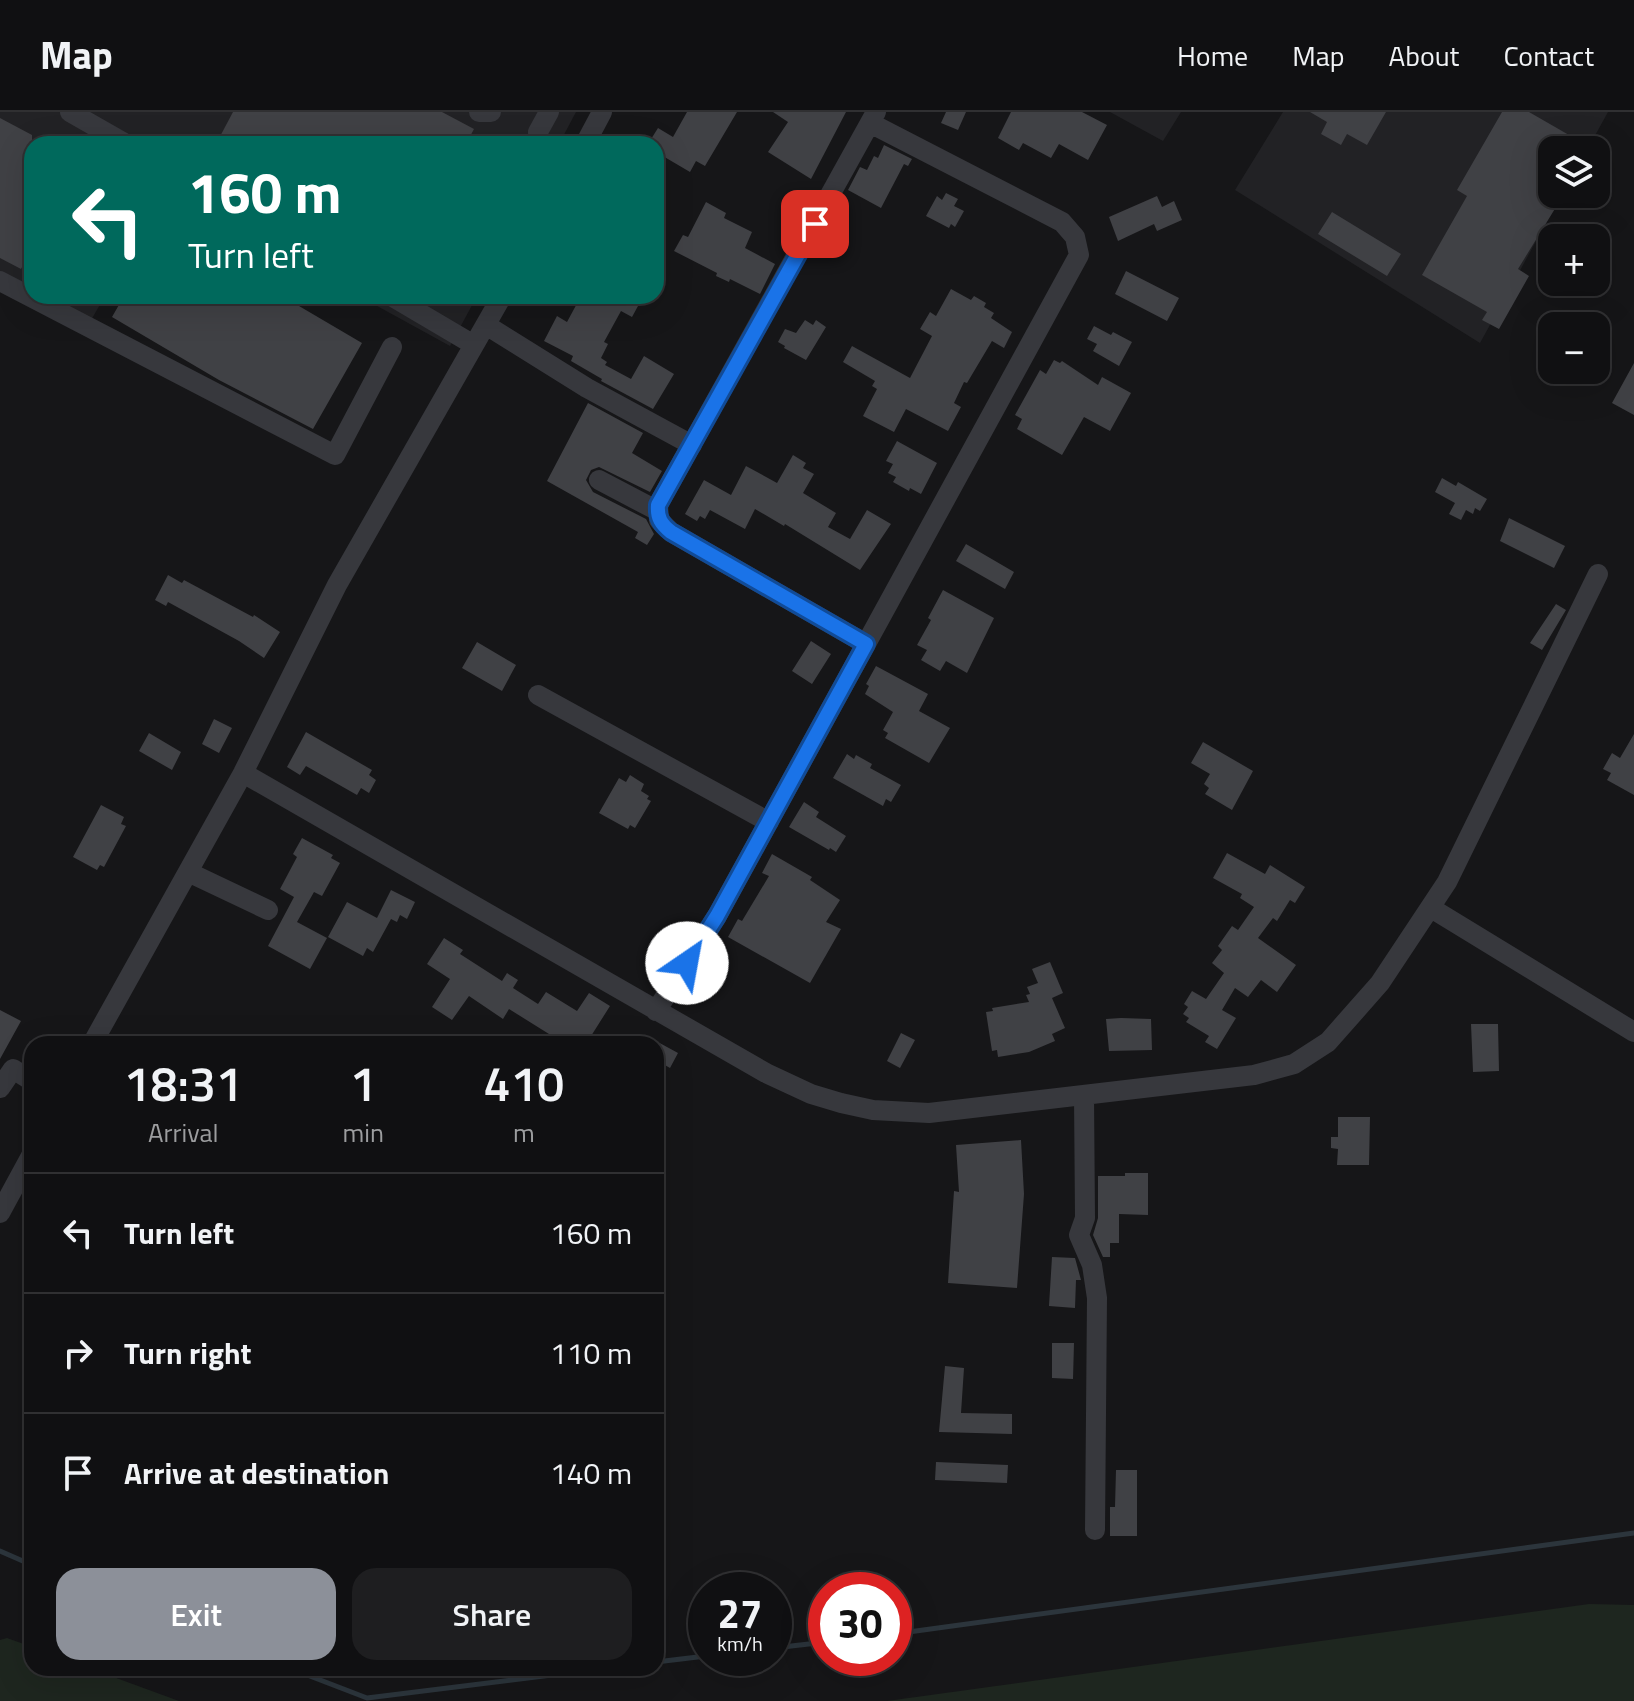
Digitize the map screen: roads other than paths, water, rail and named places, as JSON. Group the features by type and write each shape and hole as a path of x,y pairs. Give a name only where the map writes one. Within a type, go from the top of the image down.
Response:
{"street":[{"path":"70,112 112,136"},
{"path":"479,112 491,112"},
{"path":"538,132 549,112"},
{"path":"589,136 602,112"},
{"path":"656,1011 717,916 769,822 1079,255 1075,237 1062,222 873,118 658,505 659,520 671,532 866,644"},
{"path":"0,281 24,293"},
{"path":"44,304 335,455 392,347"},
{"path":"405,304 474,345"},
{"path":"96,1036 243,773 337,585 498,304"},
{"path":"486,325 587,388 692,445"},
{"path":"599,480 658,511"},
{"path":"243,773 656,1011 766,1073 811,1094 873,1110 929,1113 1254,1075 1294,1064 1328,1042 1380,983 1447,882 1598,574"},
{"path":"538,695 769,822"},
{"path":"188,872 268,910"},
{"path":"1431,908 1634,1032"},
{"path":"0,1088 13,1069 24,1076"},
{"path":"1084,1096 1085,1218 1079,1235 1092,1265 1097,1298 1095,1530"},
{"path":"0,1213 24,1169"}],"waterway":[{"path":"912,1632 1634,1533"},
{"path":"0,1551 24,1562"},
{"path":"792,1646 808,1644"},
{"path":"664,1661 688,1658"},
{"path":"310,1676 367,1698 544,1676"}]}
